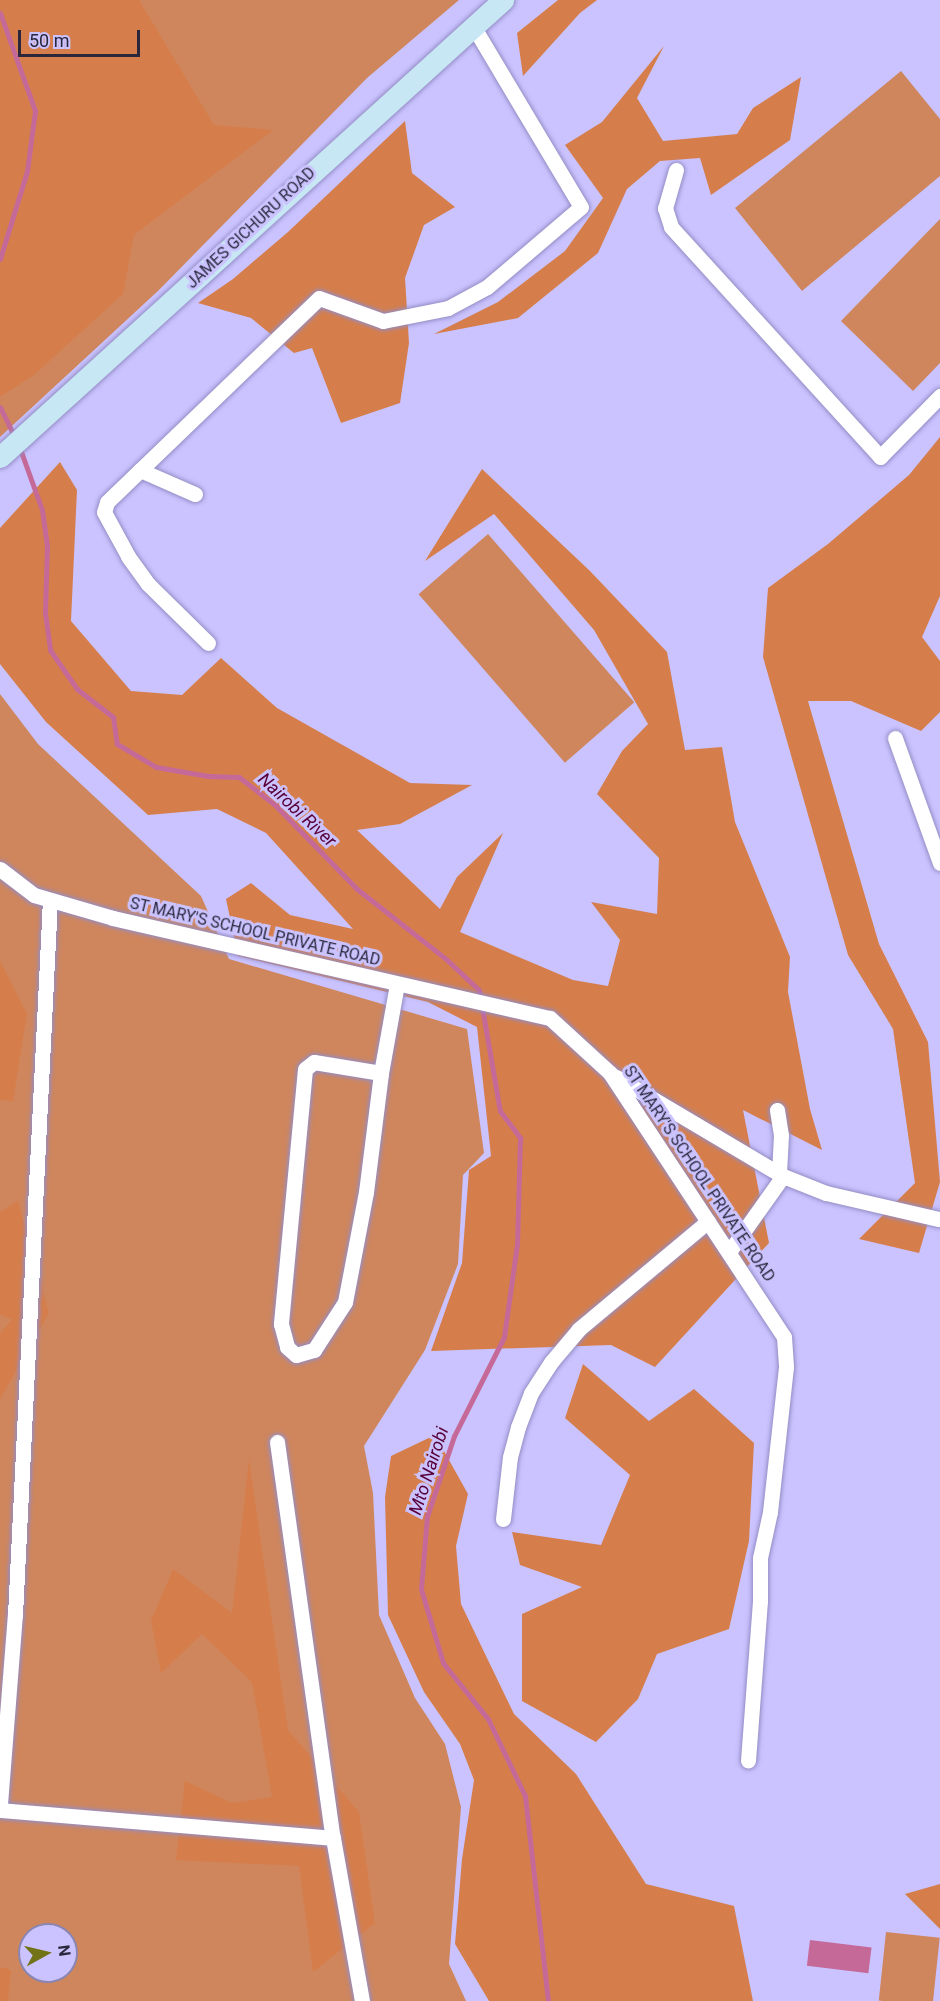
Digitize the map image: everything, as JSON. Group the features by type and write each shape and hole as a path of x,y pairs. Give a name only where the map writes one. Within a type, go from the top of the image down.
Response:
{"main road":[{"name":"JAMES GICHURU ROAD","path":"4,453 503,0"}],"street":[{"path":"208,643 148,584 104,512 106,502 320,298 383,321 448,308 487,287 581,207 474,26"},
{"path":"676,170 665,208 670,227 880,457 940,396"},
{"path":"140,471 195,494"},
{"path":"895,738 940,863"},
{"name":"ST MARY'S SCHOOL PRIVATE ROAD","path":"0,869 20,888 50,900 397,984 550,1018 610,1073 784,1337 786,1353 770,1512 760,1558 760,1601 748,1761"},
{"path":"0,1804 12,1659 50,900"},
{"path":"381,1073 314,1062 305,1069 281,1324 286,1347 296,1355 314,1350 345,1302 366,1192 381,1073 397,984"},
{"path":"610,1073 781,1174 826,1193 940,1219 940,1231"},
{"path":"729,1252 781,1174 781,1135 777,1110"},
{"path":"504,1519 510,1457 518,1427 531,1393 552,1361 579,1329 708,1221"},
{"path":"277,1442 333,1838 362,2001"},
{"path":"0,1810 333,1838"}],"shaded area":[{"path":"0,0 459,0 367,78 159,290 0,437"},
{"path":"0,0 139,0 214,125 273,130 134,235 123,294 34,375 0,397"},
{"path":"558,0 597,0 580,13 523,76 517,33"},
{"path":"664,46 637,98 663,141 737,134 753,108 801,77 790,140 711,195 700,158 660,161 627,189 598,253 518,318 434,334 498,302 565,251 603,198 565,145 602,122"},
{"path":"901,71 940,119 940,176 802,291 735,208"},
{"path":"405,121 412,173 455,207 424,225 405,278 409,343 400,403 341,423 312,348 294,353 251,318 198,303 233,279 288,232"},
{"path":"940,219 940,363 913,391 841,321"},
{"path":"940,437 940,596 922,637 940,661 940,712 921,731 851,701 808,701 879,944 928,1042 940,1182 919,1253 859,1239 915,1183 893,1029 848,955 763,657 768,588 828,544 909,475"},
{"path":"60,462 77,490 71,621 131,691 182,695 221,658 277,708 410,783 472,785 400,824 357,830 440,909 457,877 503,833 460,932 573,980 608,986 620,940 591,902 657,914 659,858 597,794 622,751 648,724 594,630 494,514 425,561 482,469 590,571 667,652 685,750 722,747 735,822 790,957 788,992 810,1109 822,1150 743,1110 769,1243 655,1367 611,1345 431,1351 462,1263 469,1170 491,1156 477,1027 428,1002 238,956 226,899 251,883 290,915 353,929 266,833 217,809 148,815 46,722 0,664 0,528"},
{"path":"488,534 634,702 565,763 419,594"},
{"path":"0,694 38,744 201,896 229,959 467,1029 484,1153 463,1175 458,1264 425,1350 364,1446 373,1493 379,1615 415,1698 445,1744 461,1807 449,1964 466,2001 0,2001"},
{"path":"0,961 27,1014 13,1101 0,1100"},
{"path":"18,1201 49,1313 0,1399 0,1333 12,1320 0,1314 0,1212"},
{"path":"583,1364 649,1421 694,1389 754,1443 749,1541 729,1629 657,1654 638,1699 596,1742 522,1701 522,1614 582,1587 520,1565 512,1532 601,1545 630,1475 565,1418"},
{"path":"435,1435 468,1494 456,1546 461,1604 514,1714 576,1774 646,1884 734,1906 753,2001 489,2001 455,1944 462,1859 474,1780 460,1744 424,1692 388,1615 385,1497 391,1456"},
{"path":"249,1459 288,1730 359,1812 375,1923 313,1972 299,1866 176,1860 185,1781 232,1803 272,1797 252,1682 202,1634 161,1673 151,1621 173,1569 232,1613"},
{"path":"940,1884 940,1929 905,1894"},
{"path":"886,1932 940,1938 933,2001 879,2001"},
{"path":"810,1940 872,1948 868,1973 807,1966"},
{"path":"0,1967 11,1970 8,2001 0,2001"}],"waterway":[{"name":"Nairobi River","path":"0,13 35,111 27,171 0,259"},
{"name":"Nairobi River","path":"0,407 15,438"},
{"name":"Mto Nairobi","path":"19,446 42,510 47,545 45,613 50,650 77,689 113,717 117,744 156,767 208,776 239,777 275,805 357,889 446,959 479,990 500,1111 520,1138 517,1244 504,1337 454,1436 427,1516 421,1589 443,1663 488,1719 525,1796 548,2001"}]}
